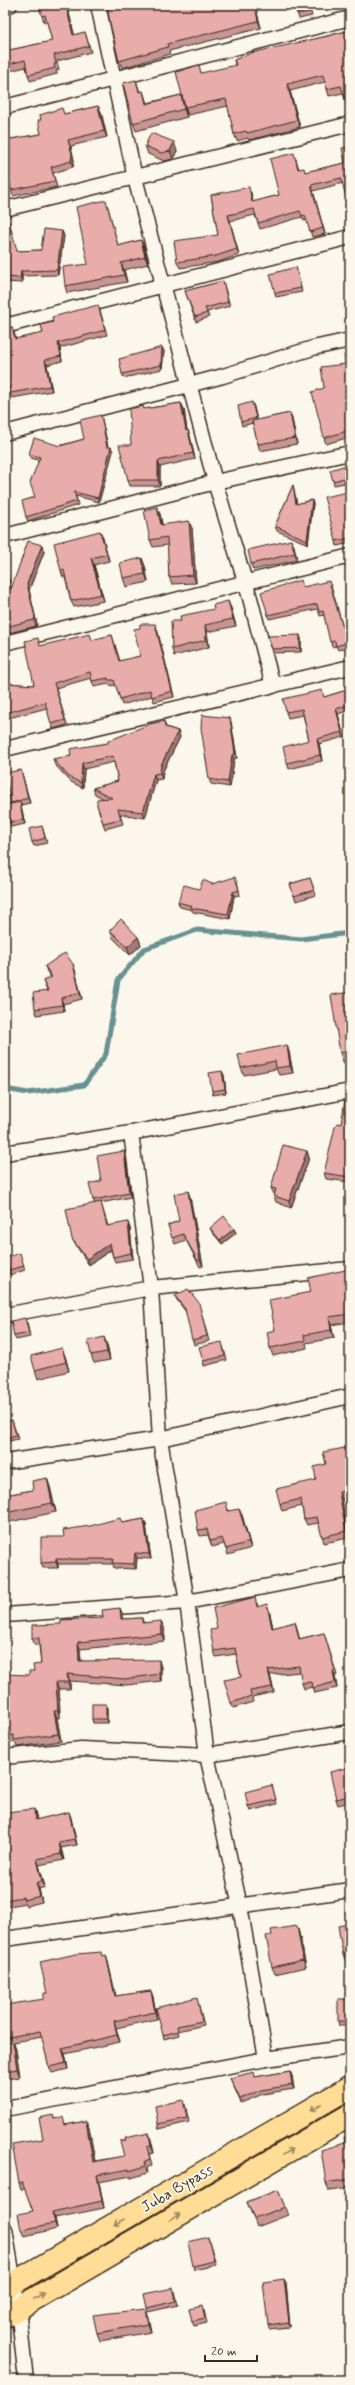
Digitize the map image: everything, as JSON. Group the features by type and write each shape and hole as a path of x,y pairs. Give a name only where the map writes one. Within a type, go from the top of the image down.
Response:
{"main road":[{"name":"Juba Bypass","path":"10,2286 350,2087"},
{"name":"Juba Bypass","path":"12,2312 350,2115"}],"street":[{"path":"5,6 10,5"},
{"path":"98,5 113,80 163,285 215,482 246,584 273,686"},
{"path":"5,107 350,18"},
{"path":"5,209 136,178 350,124"},
{"path":"5,326 350,237"},
{"path":"5,433 269,363 313,348 350,340"},
{"path":"5,536 215,482 350,453"},
{"path":"5,643 246,584 350,556"},
{"path":"5,749 350,667"},
{"path":"5,1153 131,1133 350,1091"},
{"path":"131,1133 151,1288 160,1439 188,1602 207,1755 240,1906 266,2059"},
{"path":"5,1315 151,1288 350,1269"},
{"path":"5,1462 160,1439 350,1396"},
{"path":"5,1615 188,1602 350,1570"},
{"path":"5,1757 81,1749 207,1755 350,1732"},
{"path":"5,1939 350,1890"},
{"path":"5,2109 266,2059 350,2047"},
{"path":"5,2229 12,2312 26,2380"}],"building":[{"path":"39,5 66,5 73,35 85,32 89,46 54,55 56,64 54,64 55,68 28,75 25,60 5,65 5,51 52,41 45,15 42,16"},
{"path":"107,5 255,5 258,21 167,44 168,47 119,61"},
{"path":"295,5 308,5 310,12 297,14"},
{"path":"350,30 350,96 345,98 341,86 327,89 323,75 287,84 297,120 247,133 246,131 234,134 226,99 185,107 176,72 199,65 201,73 236,65 234,60 251,53"},
{"path":"136,80 139,92 143,91 146,104 181,95 184,109 133,123 123,83"},
{"path":"98,106 104,131 68,140 72,154 71,161 51,167 55,181 11,190 5,156 5,140 41,134 38,120 41,120 40,115 62,108 64,114"},
{"path":"151,133 174,142 170,151 161,153 145,146"},
{"path":"350,147 350,213 341,178 311,185 323,228 310,232 305,215 302,216 300,211 258,223 254,209 228,215 237,249 216,256 177,262 174,241 218,235 211,195 249,187 252,202 279,195 270,159 294,153 298,169 304,168 305,172 345,163 342,148"},
{"path":"106,200 118,246 141,240 145,257 121,263 124,275 65,286 63,267 88,264 76,207"},
{"path":"9,222 17,251 41,250 44,229 62,231 57,270 21,271 20,278 5,277 5,224"},
{"path":"296,267 301,288 275,293 270,274"},
{"path":"223,281 228,302 205,308 207,313 195,317 185,291"},
{"path":"5,296 8,311 5,312"},
{"path":"98,305 105,330 58,343 61,356 45,360 50,386 10,393 7,377 5,376 5,329 12,327 15,339 43,333 41,325 53,322 52,317"},
{"path":"162,347 161,365 122,374 119,359"},
{"path":"350,354 350,430 324,438 312,392 324,388 321,367 345,364 344,355"},
{"path":"252,402 256,418 241,422 238,406"},
{"path":"181,403 186,431 188,430 193,453 158,461 158,480 128,480 119,445 131,445 129,409 143,406 144,409"},
{"path":"290,413 295,438 258,444 252,421"},
{"path":"101,415 107,447 111,447 98,498 74,492 77,501 26,517 22,501 35,497 30,483 40,457 29,454 34,438 60,446 84,439 80,420"},
{"path":"350,464 350,538 336,541 324,497 348,492 344,478 333,481 330,470"},
{"path":"293,485 296,504 312,500 307,540 275,526"},
{"path":"157,507 161,525 189,521 193,575 169,577 167,537 150,540 144,510"},
{"path":"100,531 107,554 91,558 101,594 71,601 64,570 61,571 54,543"},
{"path":"291,540 295,553 251,564 248,550"},
{"path":"28,541 42,545 27,584 35,617 34,620 5,627 5,566 11,589"},
{"path":"142,558 145,574 123,578 120,563"},
{"path":"301,580 303,587 329,581 343,628 349,627 350,642 336,646 335,641 330,642 323,611 319,612 317,604 268,615 261,592"},
{"path":"228,601 233,619 205,625 206,640 172,649 171,621 181,621 180,616 214,609 213,605"},
{"path":"140,624 155,624 172,691 152,697 150,690 120,699 114,680 108,680 108,678 92,681 90,672 54,683 65,720 51,724 45,702 5,713 5,683 34,685 25,641 38,638 40,646 90,634 92,640 112,635 119,661 140,656 134,629 140,628"},
{"path":"300,635 300,648 272,649 268,636"},
{"path":"350,689 350,704 336,709 342,732 317,739 320,755 287,763 283,747 309,740 302,709 286,712 283,699 322,690 324,697"},
{"path":"202,715 230,718 235,754 232,755 228,782 209,779 201,728"},
{"path":"164,721 165,727 178,731 161,765 160,773 154,774 143,812 118,809 121,819 103,823 97,805 97,799 112,798 93,788 118,781 113,756 82,763 81,783 69,777 53,759 71,756 70,749 108,743 108,741 150,724"},
{"path":"21,770 28,798 11,803 5,773"},
{"path":"20,802 23,820 10,822 9,818 5,819 5,805"},
{"path":"42,826 45,838 32,842 29,829"},
{"path":"235,877 239,890 233,892 228,914 191,908 192,906 178,902 184,885 199,889 203,880 212,884"},
{"path":"310,878 314,890 294,896 290,884"},
{"path":"121,919 138,937 127,947 110,930"},
{"path":"65,953 73,964 80,993 61,998 62,1005 35,1009 33,993 48,991 43,981 52,977 45,966"},
{"path":"350,992 350,1051 340,1053 331,995"},
{"path":"287,1045 290,1066 276,1068 275,1061 241,1068 238,1055"},
{"path":"222,1071 225,1089 212,1091 209,1073"},
{"path":"350,1093 350,1151 346,1163 350,1163 350,1177 324,1173 335,1127 337,1123 341,1124 346,1094"},
{"path":"283,1145 307,1151 289,1201 274,1196 276,1189 271,1188"},
{"path":"124,1151 129,1193 93,1200 89,1184 101,1181 97,1156"},
{"path":"188,1191 200,1260 198,1261 183,1234 172,1238 168,1225 179,1221 174,1194"},
{"path":"101,1202 107,1226 128,1222 131,1253 113,1257 110,1243 87,1259 72,1239 66,1209"},
{"path":"224,1216 234,1229 220,1240 210,1228"},
{"path":"20,1253 24,1266 9,1270 5,1258"},
{"path":"350,1269 350,1277 346,1278 350,1301 350,1314 329,1317 331,1330 304,1335 305,1341 270,1348 267,1332 275,1330 269,1300 311,1292 308,1278"},
{"path":"188,1289 199,1303 207,1336 192,1340 185,1309 175,1296"},
{"path":"25,1318 29,1333 14,1336 11,1321"},
{"path":"104,1337 107,1352 91,1355 88,1341"},
{"path":"222,1342 225,1356 203,1361 199,1347"},
{"path":"62,1348 66,1362 35,1370 31,1356"},
{"path":"12,1420 16,1435 5,1438 5,1422"},
{"path":"350,1447 350,1490 339,1492 346,1531 322,1537 317,1517 304,1519 301,1499 280,1504 276,1489 316,1480 314,1467 326,1464 323,1452"},
{"path":"47,1478 52,1503 5,1513 5,1495 33,1490 32,1481"},
{"path":"226,1502 228,1511 239,1509 249,1542 226,1549 222,1538 210,1541 207,1529 198,1530 195,1510"},
{"path":"120,1518 122,1523 144,1519 149,1554 135,1553 134,1564 112,1563 113,1559 56,1559 56,1562 41,1563 41,1537 64,1537 63,1530 90,1526"},
{"path":"255,1597 257,1607 267,1604 272,1628 295,1622 299,1639 324,1633 335,1670 333,1671 335,1682 313,1688 312,1682 302,1683 299,1666 268,1670 272,1687 250,1691 251,1696 231,1703 224,1680 241,1677 235,1648 214,1651 210,1630 217,1629 213,1608"},
{"path":"120,1608 121,1619 142,1618 142,1623 161,1621 162,1634 78,1642 79,1661 159,1660 159,1674 125,1679 67,1674 68,1682 56,1682 58,1711 54,1711 58,1734 14,1740 14,1735 7,1735 8,1721 5,1701 5,1674 29,1675 29,1671 34,1671 33,1665 41,1664 39,1638 32,1638 32,1625 61,1624 61,1620 103,1618 102,1610"},
{"path":"92,1704 106,1704 106,1719 92,1719"},
{"path":"350,1767 350,1796 336,1799 330,1772"},
{"path":"272,1785 276,1800 248,1806 245,1792"},
{"path":"34,1809 35,1820 69,1812 75,1839 59,1842 61,1854 37,1859 42,1881 36,1883 40,1896 24,1900 23,1897 5,1900 5,1829 8,1828 6,1812"},
{"path":"350,1911 350,1953 343,1955 338,1926 348,1924 345,1912"},
{"path":"297,1926 303,1960 272,1967 266,1936 272,1935 271,1930"},
{"path":"102,1952 103,1956 106,1955 115,1996 151,1991 155,2012 114,2021 117,2035 62,2048 66,2063 49,2067 40,2031 9,2037 5,2016 5,2005 44,1999 44,1993 47,1993 40,1962 76,1954"},
{"path":"197,1997 202,2021 177,2026 178,2031 163,2035 156,2008"},
{"path":"338,1999 350,1999 350,2021 338,2021"},
{"path":"13,2042 17,2069 5,2071 5,2043"},
{"path":"290,2071 292,2085 261,2090 240,2099 230,2078 254,2072 255,2077"},
{"path":"183,2100 187,2118 158,2124 155,2106"},
{"path":"53,2115 54,2119 63,2117 65,2125 86,2121 93,2162 124,2156 120,2141 126,2140 125,2138 149,2133 151,2146 147,2147 150,2159 145,2161 146,2166 129,2171 129,2169 97,2175 102,2201 52,2212 55,2223 21,2230 18,2214 33,2211 22,2182 19,2183 12,2144 43,2139 39,2118"},
{"path":"350,2136 350,2179 326,2183 321,2150 345,2143 344,2137"},
{"path":"278,2190 285,2207 254,2218 247,2202"},
{"path":"208,2237 214,2261 193,2266 188,2242"},
{"path":"284,2279 289,2322 268,2325 263,2282"},
{"path":"173,2288 176,2301 147,2308 144,2294"},
{"path":"202,2306 205,2318 192,2321 189,2309"},
{"path":"145,2309 148,2324 97,2333 93,2315"}],"waterway":[{"path":"5,1089 28,1093 84,1085 106,1054 118,980 144,949 197,930 301,939 350,933"}]}
